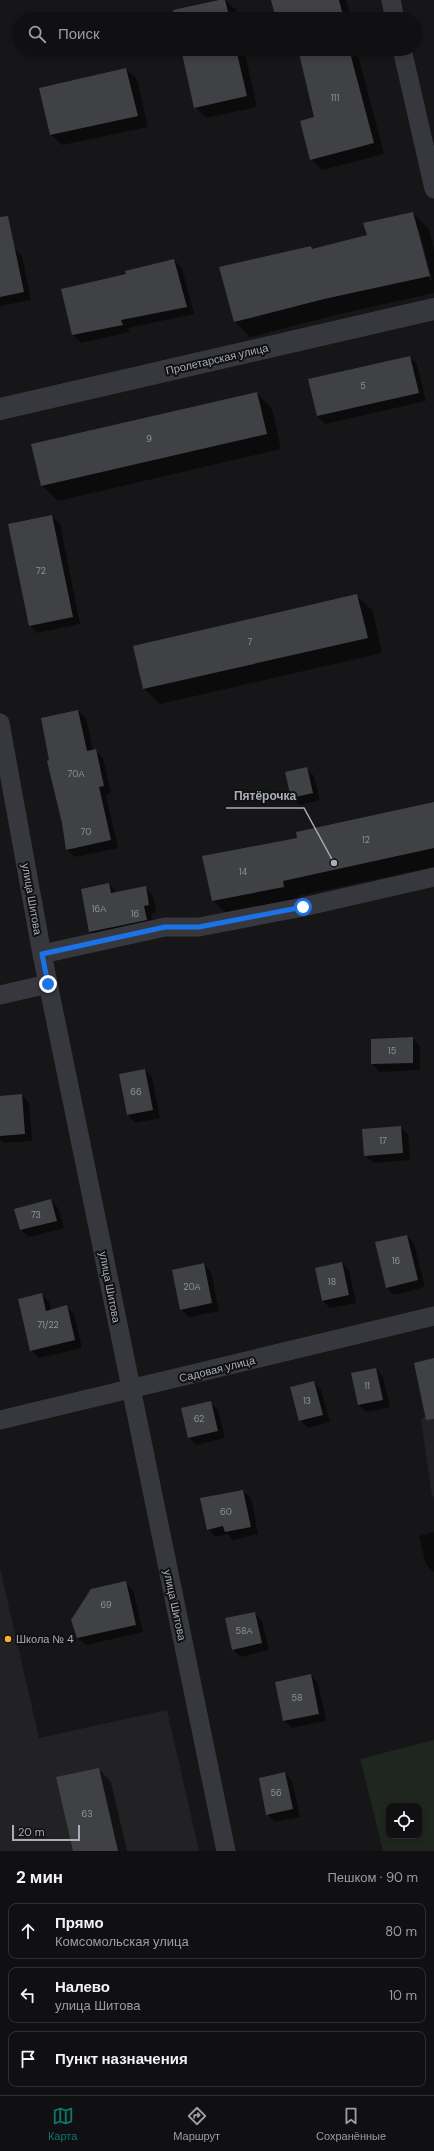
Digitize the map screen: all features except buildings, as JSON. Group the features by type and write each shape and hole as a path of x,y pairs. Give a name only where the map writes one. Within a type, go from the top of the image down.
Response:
{"street":[{"path":"391,0 394,12"},
{"path":"404,56 434,189"},
{"name":"Пролетарская улица","path":"0,409 434,309"},
{"name":"улица Шитова","path":"0,722 48,984 226,1851"},
{"path":"42,954 165,927 199,927 296,908 434,877"},
{"path":"0,995 48,984"},
{"name":"Садовая улица","path":"0,1420 131,1390 434,1316"}],"shaded area":[{"path":"434,1414 434,1496 432,1497 421,1418"},
{"name":"Школа № 4","path":"0,1568 39,1738 167,1710 199,1851 0,1851"},
{"path":"434,1740 434,1851 383,1851 360,1759"}],"place":[{"name":"Пятёрочка","path":"334,863"},
{"name":"Школа № 4","path":"8,1639"}],"route":[{"path":"48,984 42,954 165,927 199,927 303,907"}]}
